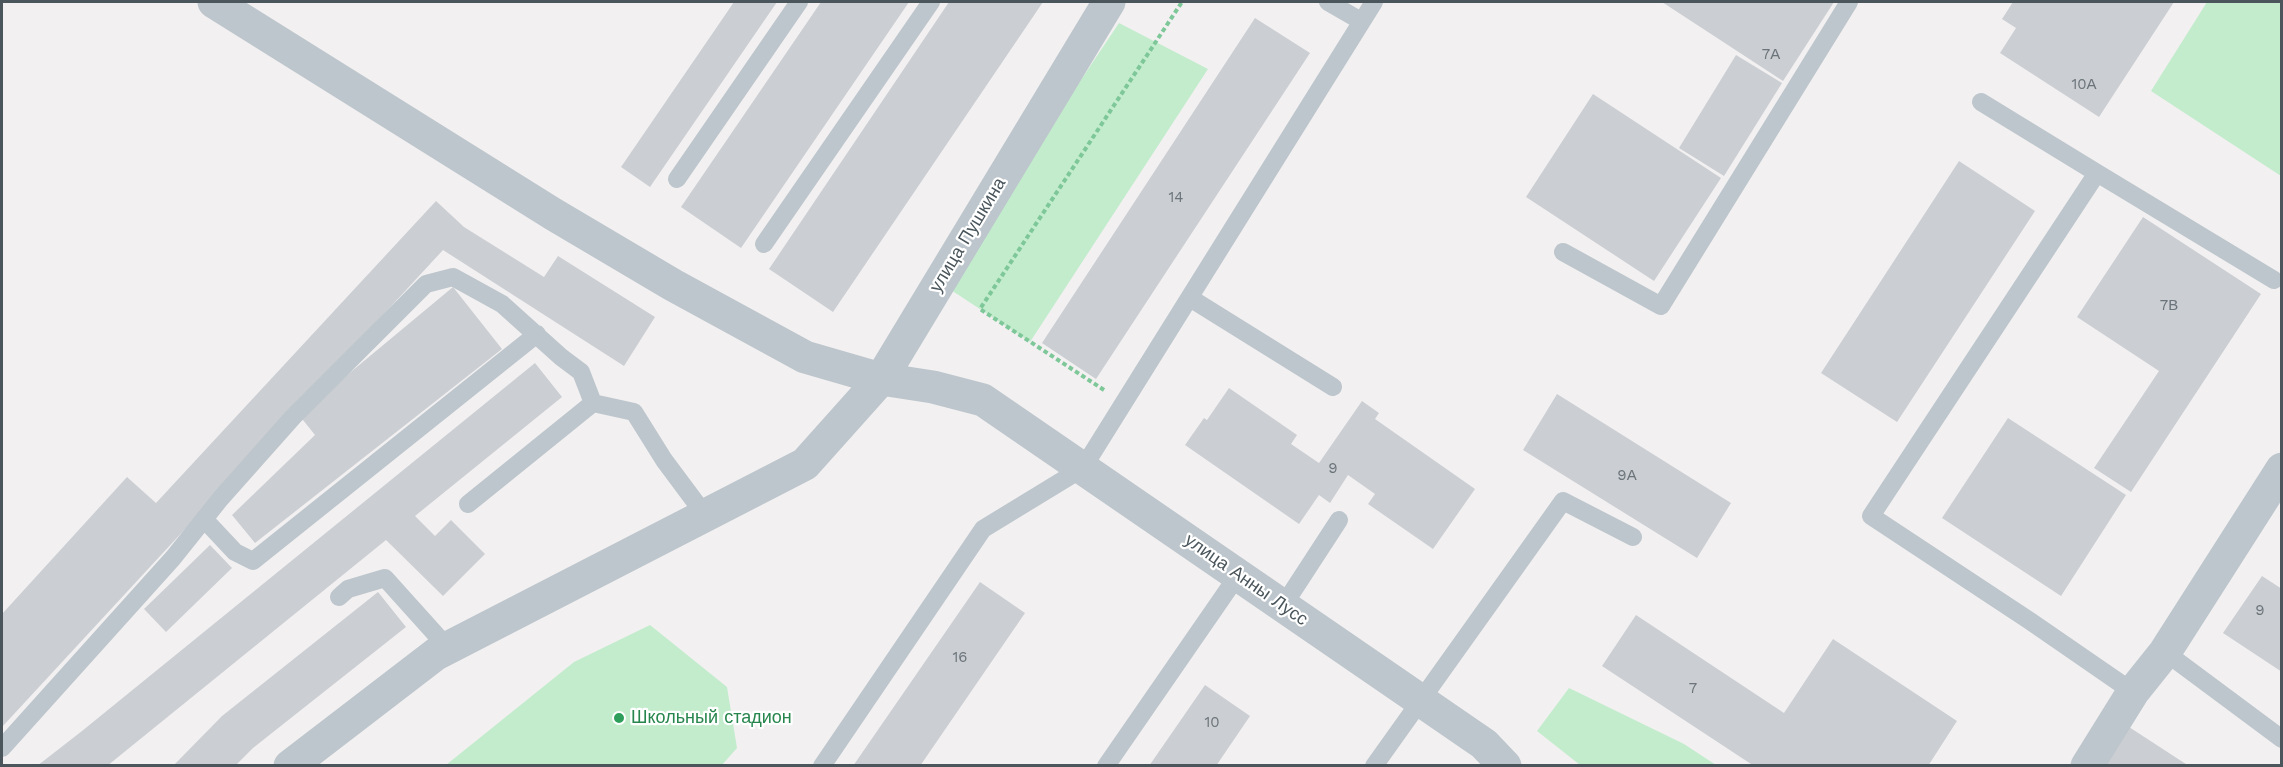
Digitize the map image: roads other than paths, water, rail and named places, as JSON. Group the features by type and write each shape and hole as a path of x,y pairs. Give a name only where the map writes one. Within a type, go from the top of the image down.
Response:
{"street":[{"path":"214,2 553,214 673,285 805,357 881,379"},
{"name":"улица Пушкина","path":"290,765 436,654 805,464 881,379 1109,2"},
{"name":"улица Анны Лусс","path":"881,379 933,387 983,400 1484,744 1505,765"},
{"path":"2087,765 2133,692 2165,652 2282,469"}],"lane":[{"path":"677,179 799,2"},
{"path":"764,244 932,2"},
{"path":"1328,2 1361,21"},
{"path":"822,765 983,529 1083,468 1374,2"},
{"path":"1563,252 1660,306 1849,2"},
{"path":"1981,102 2274,280"},
{"path":"2097,173 1871,516 2133,692"},
{"path":"2,748 173,558 293,417 426,284 453,277 502,304 561,357 582,372 592,403"},
{"path":"1190,298 1333,387"},
{"path":"204,519 235,552 253,561 537,334"},
{"path":"468,504 592,403"},
{"path":"592,403 634,412 664,460 705,515"},
{"path":"1374,765 1563,501 1633,537"},
{"path":"1283,606 1339,520"},
{"path":"1106,765 1238,575"},
{"path":"339,597 348,589 384,578 448,648"},
{"path":"2165,652 2282,739"}],"place":[{"name":"Школьный стадион","path":"619,718"}]}
